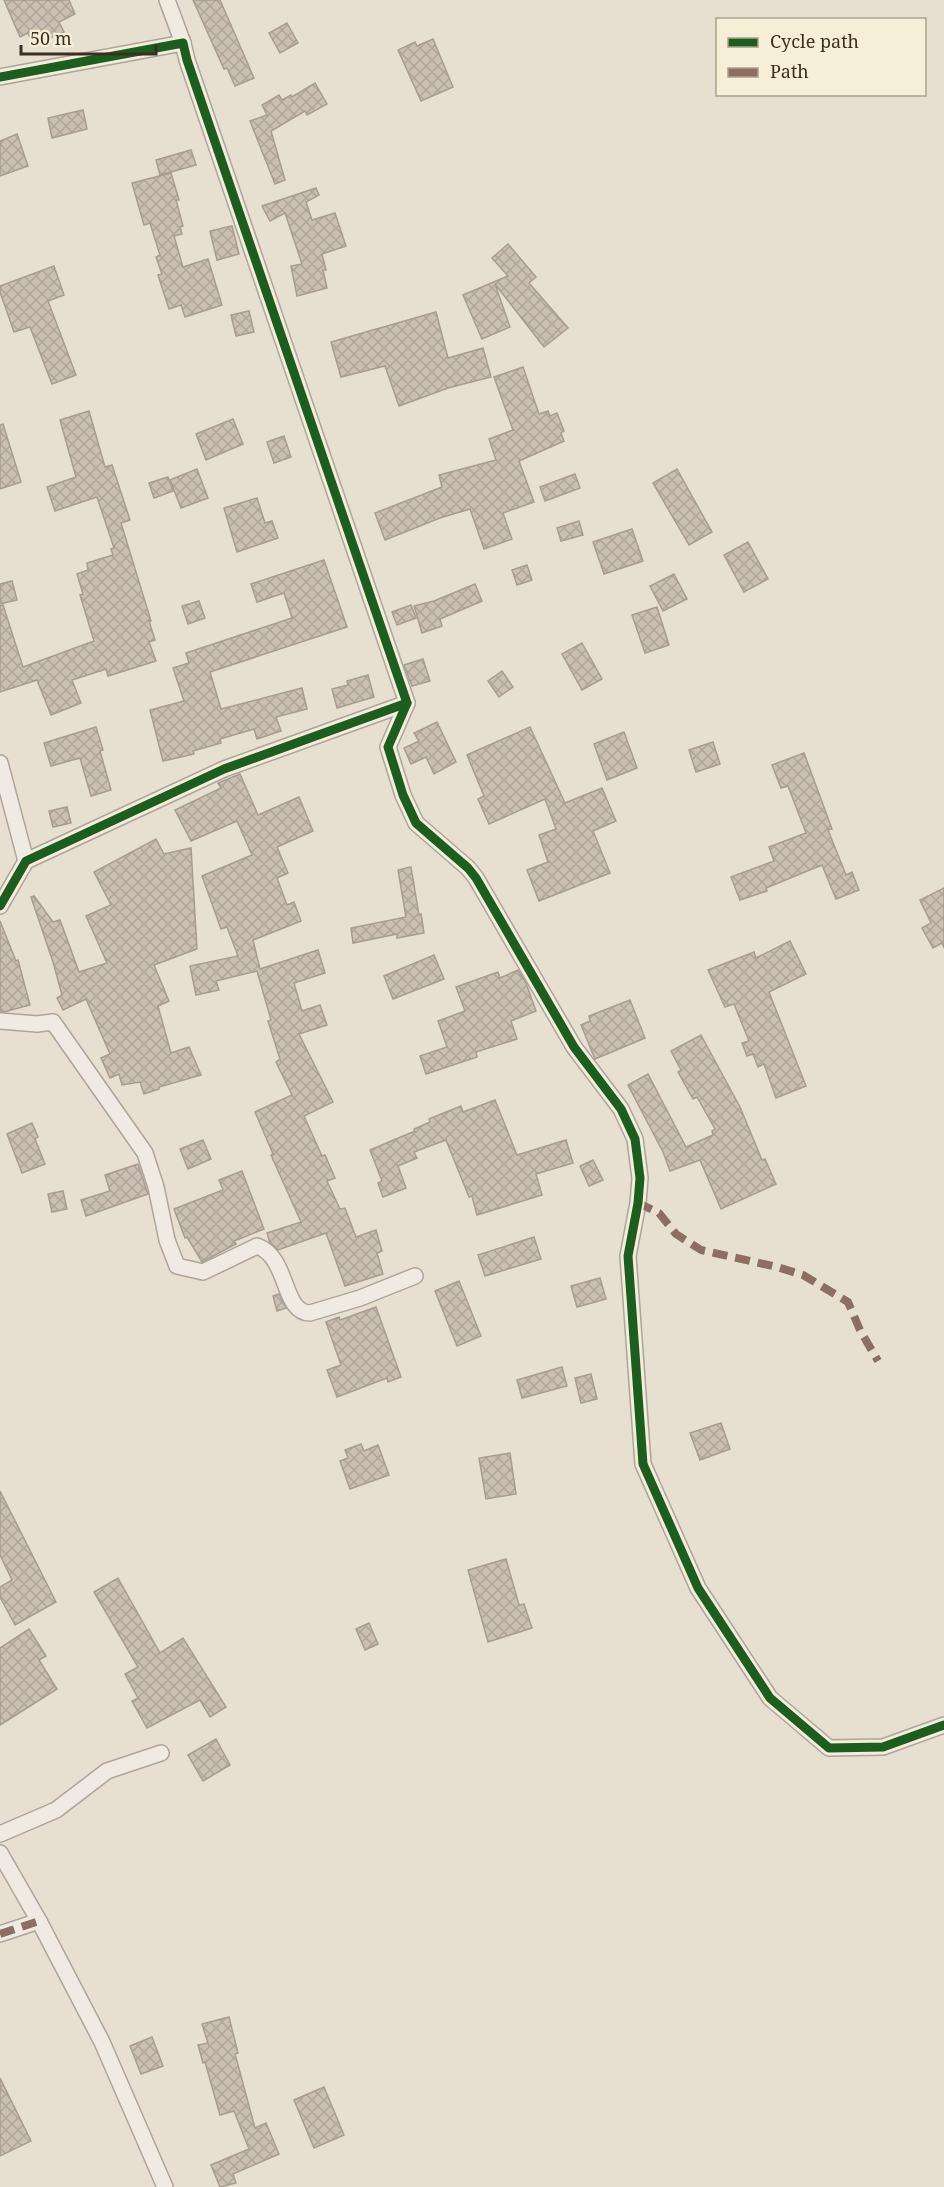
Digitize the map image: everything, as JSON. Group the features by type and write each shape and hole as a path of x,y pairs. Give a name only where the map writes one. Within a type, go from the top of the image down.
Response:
{"street":[{"path":"167,0 407,703 388,747 403,795 416,823 476,878 574,1047 621,1109 635,1138 639,1178 638,1203 628,1256 643,1464 698,1588 770,1698 829,1748 883,1747 944,1725"},
{"path":"0,77 183,43"},
{"path":"0,906 26,861 233,765 407,703"},
{"path":"0,763 26,861"},
{"path":"0,1021 37,1024 53,1022 145,1153 156,1187 167,1240 177,1266 203,1272 257,1246 273,1256 295,1307 304,1313 360,1298 415,1276"},
{"path":"0,1834 56,1810 107,1771 161,1753"},
{"path":"0,1853 39,1921 102,2042 165,2187"},
{"path":"0,1934 39,1921"}],"building":[{"path":"4,0 69,0 75,14 59,22 64,32 33,46 28,33 20,37"},
{"path":"193,0 220,0 254,78 235,86 227,68 224,69"},
{"path":"287,23 298,43 280,53 269,33"},
{"path":"433,39 453,87 421,101 398,50 415,42 417,46"},
{"path":"315,83 327,104 307,115 305,111 271,131 285,180 275,184 250,121 267,115 262,105 279,95 282,100 291,95 292,97"},
{"path":"83,110 87,129 52,138 48,118"},
{"path":"17,134 28,166 0,176 0,141"},
{"path":"191,150 196,165 160,175 156,160"},
{"path":"171,173 179,200 176,200 183,226 180,227 182,234 174,236 183,267 208,259 222,305 185,317 181,305 169,309 158,275 162,274 156,257 160,255 150,223 144,225 132,183"},
{"path":"316,188 319,195 306,202 312,220 335,213 346,246 322,254 327,288 297,296 291,266 302,264 285,213 270,221 262,206"},
{"path":"232,226 239,254 217,260 210,231"},
{"path":"508,244 536,277 529,283 568,328 544,347 495,284 510,327 482,339 463,295 508,276 492,258"},
{"path":"54,266 64,295 48,301 76,375 52,384 30,327 14,332 0,286"},
{"path":"249,311 254,332 236,336 231,315"},
{"path":"436,312 448,358 483,348 491,377 448,388 399,406 385,366 341,377 331,342"},
{"path":"523,367 539,414 548,411 550,416 557,413 564,431 561,433 564,441 519,461 534,502 503,513 512,539 484,549 470,509 440,518 385,540 375,513 442,487 439,475 496,460 489,439 513,430 494,377"},
{"path":"89,411 105,467 112,465 130,520 121,523 151,621 149,621 155,640 149,642 156,661 108,676 106,669 72,680 81,703 51,715 37,680 0,692 0,606 3,605 23,667 94,641 80,595 83,594 77,574 88,570 87,563 113,555 111,549 114,548 97,497 55,511 47,487 76,477 60,420"},
{"path":"233,419 243,444 206,460 196,434"},
{"path":"3,424 21,482 0,489 0,425"},
{"path":"284,436 291,457 274,463 267,442"},
{"path":"197,469 208,498 181,508 170,480"},
{"path":"677,469 712,532 689,545 653,483"},
{"path":"575,474 580,488 545,501 540,487"},
{"path":"168,477 173,491 154,498 149,483"},
{"path":"257,498 265,523 272,521 278,538 237,552 224,508"},
{"path":"579,521 583,535 561,541 557,528"},
{"path":"632,529 643,561 604,574 593,542"},
{"path":"748,542 768,579 744,592 724,555"},
{"path":"324,560 347,627 210,672 221,709 302,688 307,709 276,717 281,731 257,739 254,729 220,739 221,743 193,751 194,754 163,761 150,710 184,701 173,668 189,663 186,653 292,618 284,593 257,602 251,584"},
{"path":"527,565 532,580 517,585 512,570"},
{"path":"674,574 687,599 663,611 650,586"},
{"path":"12,581 17,600 0,604 0,584"},
{"path":"475,584 482,601 440,619 442,626 422,633 414,606 434,601"},
{"path":"199,601 205,618 188,624 182,606"},
{"path":"411,605 416,618 397,625 392,612"},
{"path":"657,607 669,645 645,653 632,615"},
{"path":"582,643 602,679 582,690 562,654"},
{"path":"423,659 430,681 412,686 404,665"},
{"path":"502,671 513,687 499,697 488,681"},
{"path":"368,675 374,697 337,708 332,689 348,685 347,681"},
{"path":"437,722 456,762 434,774 426,757 411,764 404,748 419,741 414,733"},
{"path":"96,727 111,790 91,796 80,758 51,766 44,743"},
{"path":"530,727 565,803 602,788 616,821 593,831 610,873 539,901 527,870 548,862 539,835 556,829 545,799 489,824 478,799 484,796 467,755"},
{"path":"624,732 637,768 607,780 594,744"},
{"path":"713,742 720,764 696,772 689,750"},
{"path":"804,753 832,829 828,830 846,875 852,872 859,890 836,899 822,865 766,888 767,891 740,900 731,877 774,861 769,847 806,833 788,786 781,788 772,765"},
{"path":"240,774 258,815 299,797 313,831 277,847 288,873 277,878 287,905 294,902 301,921 253,940 260,969 318,950 325,973 294,983 302,1011 320,1005 327,1025 299,1034 333,1102 304,1116 335,1178 327,1181 340,1209 345,1208 356,1237 376,1230 382,1251 377,1253 383,1274 345,1286 326,1233 278,1250 270,1243 267,1233 301,1222 271,1155 273,1154 255,1112 292,1095 276,1062 280,1059 268,1021 271,1020 257,971 216,981 219,990 196,995 190,966 238,956 227,927 221,929 202,876 252,855 237,821 191,841 175,810 221,788 218,783"},
{"path":"67,807 71,823 53,827 49,811"},
{"path":"156,839 164,854 191,848 197,949 154,965 169,1001 158,1006 171,1053 189,1047 201,1075 159,1087 159,1089 144,1094 140,1082 122,1085 119,1074 110,1078 101,1058 110,1054 86,999 63,1010 57,998 62,995 53,962 31,897 34,896 53,922 60,920 79,972 107,963 86,916 111,905 94,872"},
{"path":"411,867 424,933 397,938 397,934 353,943 351,928 406,917 398,870"},
{"path":"944,888 944,948 942,943 933,948 922,928 931,923 920,900"},
{"path":"0,921 16,961 18,960 30,1005 4,1012 0,1011"},
{"path":"790,941 806,974 769,992 806,1086 776,1098 764,1064 758,1067 753,1054 747,1056 742,1043 749,1041 734,1004 725,1007 708,970 754,952 756,958"},
{"path":"434,955 444,979 393,999 384,976"},
{"path":"518,970 526,983 536,1011 511,1021 517,1039 476,1052 477,1057 426,1074 420,1056 447,1047 438,1021 465,1011 456,987 498,972 500,978"},
{"path":"630,1000 645,1038 595,1059 581,1025 590,1021 589,1016"},
{"path":"701,1035 740,1107 762,1160 765,1159 776,1184 721,1209 700,1160 670,1171 663,1152 628,1085 648,1074 686,1147 713,1135 712,1131 715,1129 697,1097 693,1099 678,1072 681,1070 671,1051"},
{"path":"495,1100 517,1155 566,1140 573,1163 536,1174 542,1195 477,1215 472,1196 469,1197 446,1140 414,1152 417,1158 398,1166 406,1188 383,1197 378,1183 382,1181 370,1150 415,1131 414,1129 430,1122 429,1119 461,1106 463,1112"},
{"path":"32,1123 38,1137 35,1139 45,1164 22,1173 7,1134"},
{"path":"203,1140 211,1159 188,1169 180,1149"},
{"path":"593,1160 603,1180 589,1186 580,1166"},
{"path":"138,1164 148,1194 86,1216 81,1200 110,1191 105,1175"},
{"path":"242,1171 264,1229 234,1241 236,1244 202,1262 187,1237 185,1238 174,1209 223,1190 219,1180"},
{"path":"63,1191 67,1209 52,1212 48,1194"},
{"path":"534,1237 541,1259 485,1276 478,1255"},
{"path":"600,1278 606,1299 577,1307 571,1286"},
{"path":"459,1281 481,1336 457,1346 435,1291"},
{"path":"279,1294 286,1308 277,1311 273,1296"},
{"path":"376,1307 401,1377 388,1382 387,1378 337,1397 327,1370 341,1365 326,1322 339,1317 340,1320"},
{"path":"562,1367 567,1386 522,1398 517,1380"},
{"path":"591,1374 597,1399 581,1403 575,1378"},
{"path":"721,1423 730,1449 700,1460 690,1433"},
{"path":"361,1444 364,1451 378,1445 389,1475 350,1489 340,1461 348,1458 345,1450"},
{"path":"510,1453 516,1494 486,1499 479,1458"},
{"path":"0,1491 56,1602 15,1625 0,1597 0,1587 12,1580 0,1555"},
{"path":"506,1559 519,1605 524,1604 532,1628 488,1642 468,1570"},
{"path":"118,1578 160,1653 183,1638 226,1707 210,1717 200,1700 147,1728 132,1701 138,1698 125,1674 138,1667 94,1592"},
{"path":"369,1623 378,1644 365,1650 356,1629"},
{"path":"29,1629 46,1656 39,1660 57,1689 0,1725 0,1648"},
{"path":"216,1739 230,1765 203,1781 188,1755"},
{"path":"229,2017 238,2053 235,2054 255,2128 266,2123 279,2154 233,2174 236,2183 220,2187 211,2165 249,2149 234,2111 220,2115 198,2045 208,2043 202,2024"},
{"path":"152,2037 163,2066 141,2074 130,2046"},
{"path":"0,2078 31,2141 0,2156"},
{"path":"324,2087 344,2135 314,2148 294,2100"}],"marked path":[{"path":"638,1203 659,1213 676,1234 701,1250 803,1275 848,1302 860,1330 878,1361"},
{"path":"0,1934 39,1921"}],"cycle path":[{"path":"0,77 183,43 407,703 224,769 26,861 0,906"},
{"path":"407,703 388,747 403,795 416,823 468,868 476,878 574,1047 621,1109 635,1139 640,1178 638,1203 628,1256 643,1464 698,1588 770,1698 829,1748 883,1747 944,1725"}]}
